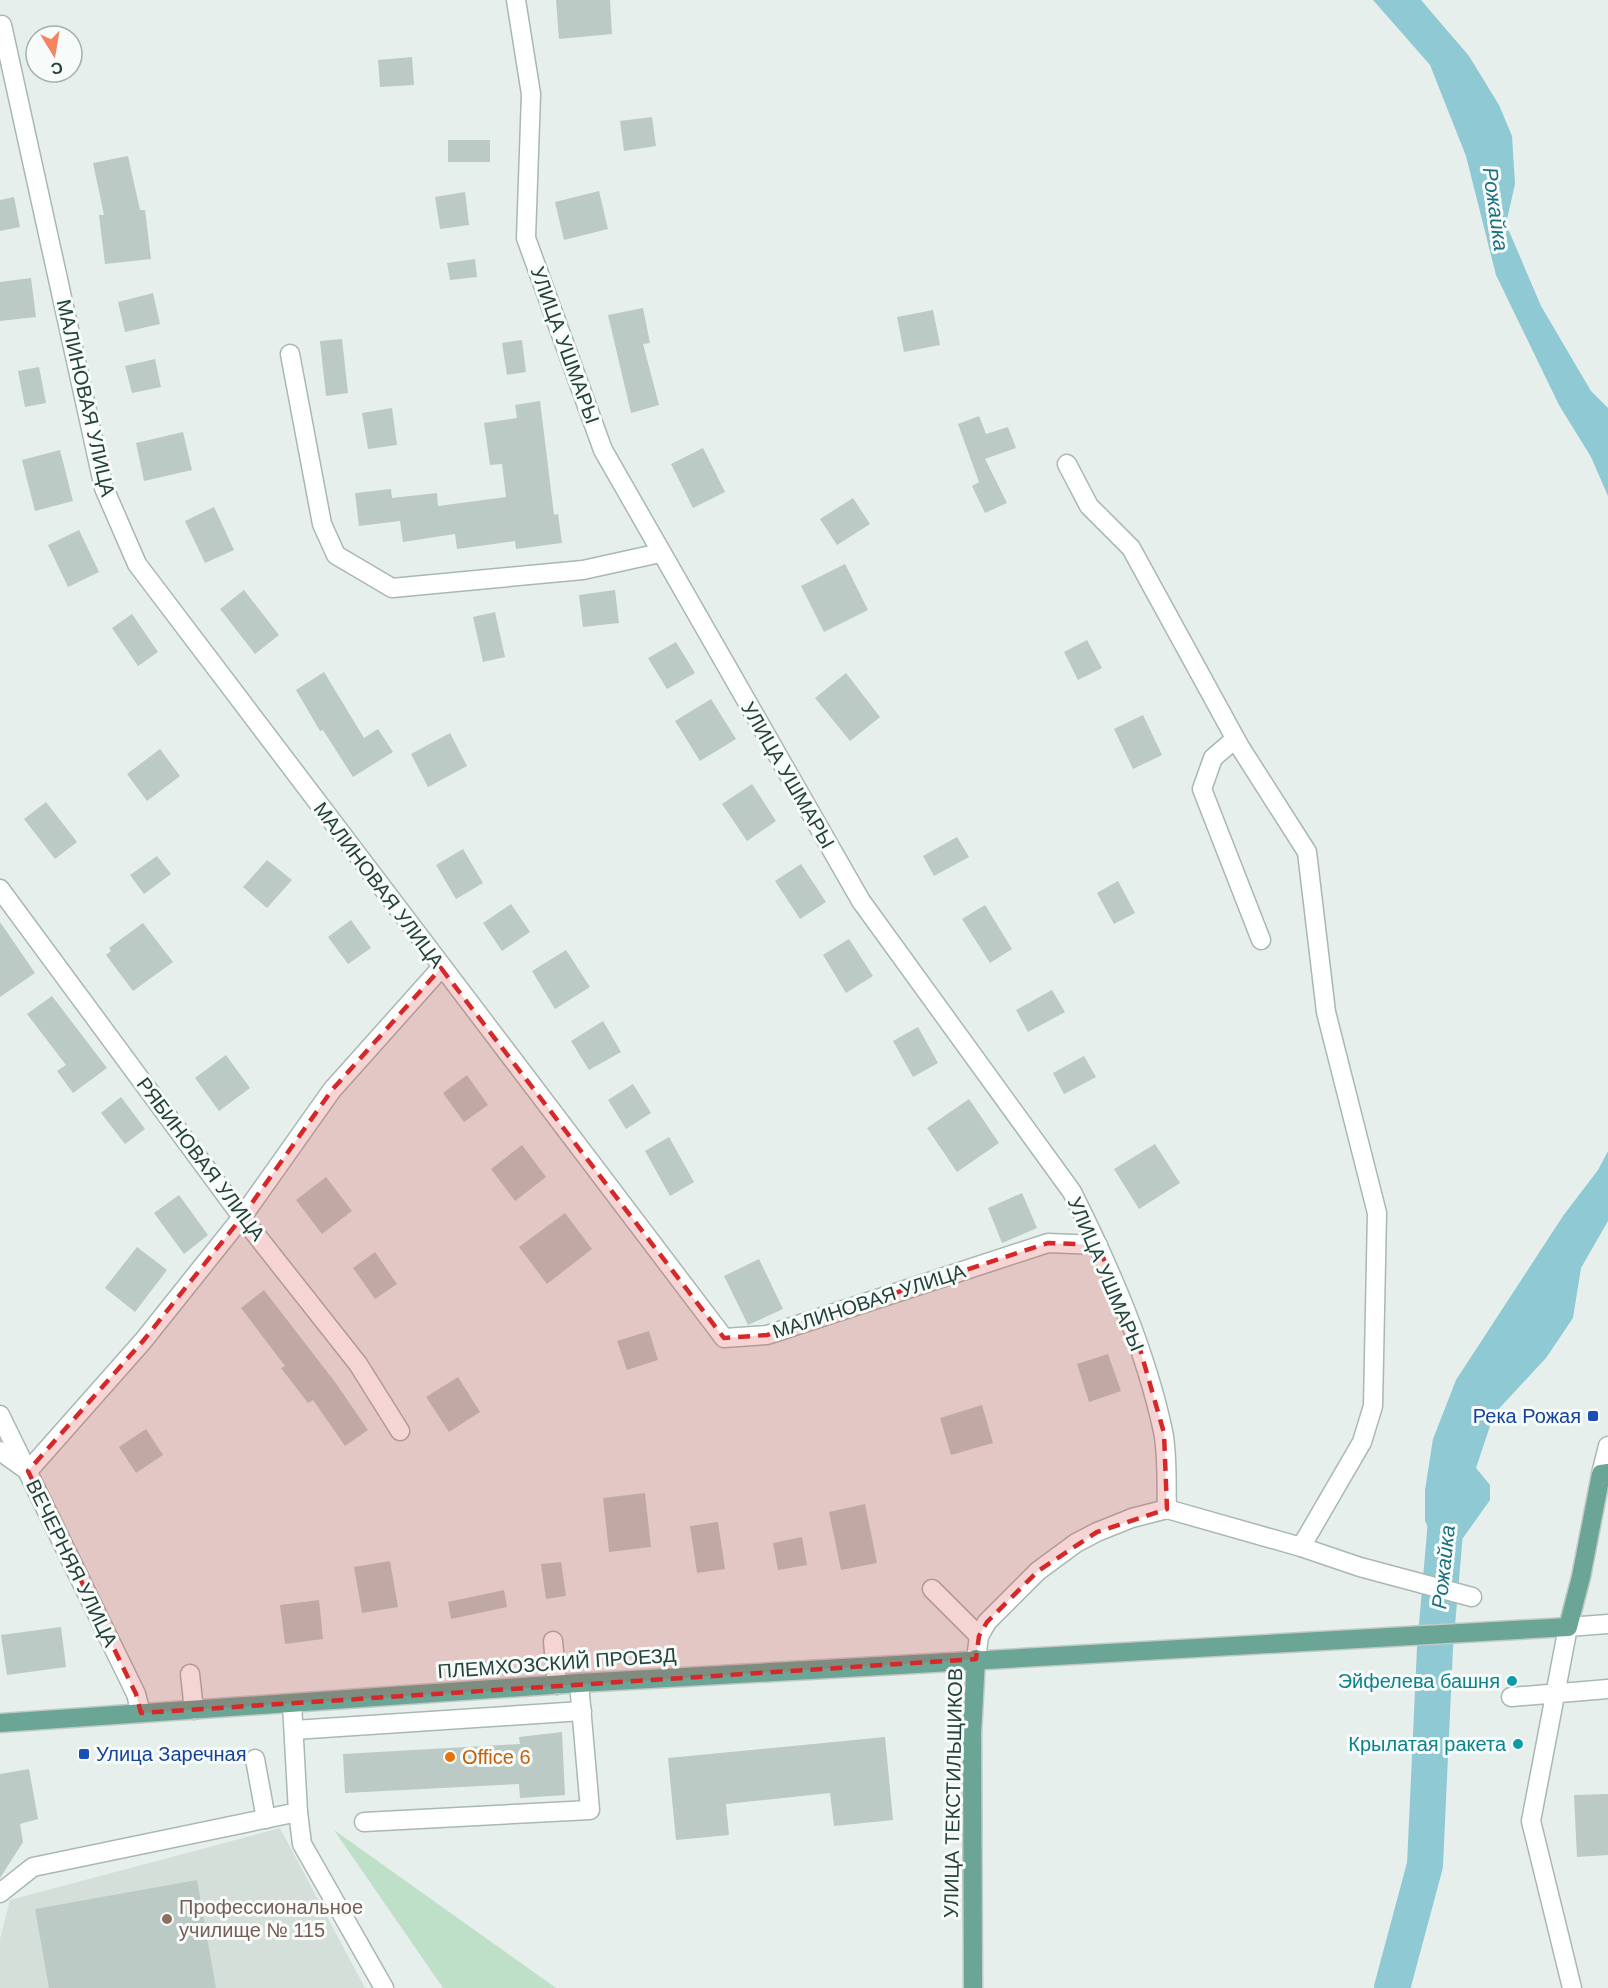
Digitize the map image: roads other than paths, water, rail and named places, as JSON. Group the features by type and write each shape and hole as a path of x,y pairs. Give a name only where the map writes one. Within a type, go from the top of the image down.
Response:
{"main road":[{"path":"1568,1627 1604,1473"},
{"name":"УЛИЦА ТЕКСТИЛЬЩИКОВ","path":"973,1988 972,1733 976,1659 1568,1627"},
{"name":"ПЛЕМХОЗСКИЙ ПРОЕЗД","path":"0,1723 556,1684 976,1659"}],"street":[{"name":"УЛИЦА УШМАРЫ","path":"516,0 531,94 526,238 603,450 861,901 1072,1192 1098,1245 1140,1350 1164,1433 1167,1509"},
{"name":"МАЛИНОВАЯ УЛИЦА","path":"2,25 105,488 137,564 441,968 724,1338 767,1335 1048,1243 1098,1245"},
{"path":"290,354 322,524 336,555 392,588 583,570 660,553"},
{"path":"1067,464 1089,506 1131,548 1235,739 1307,852 1326,1012 1377,1213 1373,1407 1362,1442 1301,1546"},
{"path":"1235,739 1213,758 1202,789 1261,940"},
{"name":"РЯБИНОВАЯ УЛИЦА","path":"0,889 242,1217 358,1364 400,1431"},
{"path":"0,1452 28,1471 143,1341 242,1217 332,1090 441,968"},
{"name":"ВЕЧЕРНЯЯ УЛИЦА","path":"0,1414 136,1694 141,1713"},
{"path":"1604,1473 1608,1447"},
{"path":"976,1659 979,1636 1010,1597 1038,1571 1076,1543 1132,1518 1167,1509 1301,1546 1359,1567 1472,1597"},
{"path":"932,1589 979,1636"},
{"path":"1572,1988 1531,1821 1568,1627 1608,1624"},
{"path":"553,1641 556,1684"},
{"path":"190,1674 194,1710"},
{"path":"363,1822 590,1810 579,1683"},
{"path":"1511,1697 1608,1689"},
{"path":"292,1704 302,1844 384,1988"},
{"path":"294,1730 582,1711"},
{"path":"255,1759 266,1819"},
{"path":"0,1893 33,1867 298,1812"}],"water":[{"path":"1373,0 1421,0 1469,56 1499,105 1512,136 1515,184 1506,224 1541,306 1591,391 1608,408 1608,496 1591,457 1559,405 1496,275 1466,156 1430,65"},
{"path":"1608,1151 1608,1221 1581,1268 1573,1318 1546,1358 1494,1414 1476,1468 1490,1485 1490,1500 1463,1538 1434,1540 1425,1521 1425,1490 1433,1439 1456,1380 1563,1216 1598,1170"}],"waterway":[{"name":"Рожайка","path":"1392,1988 1425,1865 1435,1648 1446,1521 1457,1491"}],"place":[{"name":"Река Рожая","path":"1593,1416"},
{"name":"Эйфелева башня","path":"1512,1681"},
{"name":"Крылатая ракета","path":"1518,1744"},
{"name":"Улица Заречная","path":"84,1754"},
{"name":"Office 6","path":"450,1757"},
{"name":"Профессиональное училище № 115","path":"167,1919"}]}
